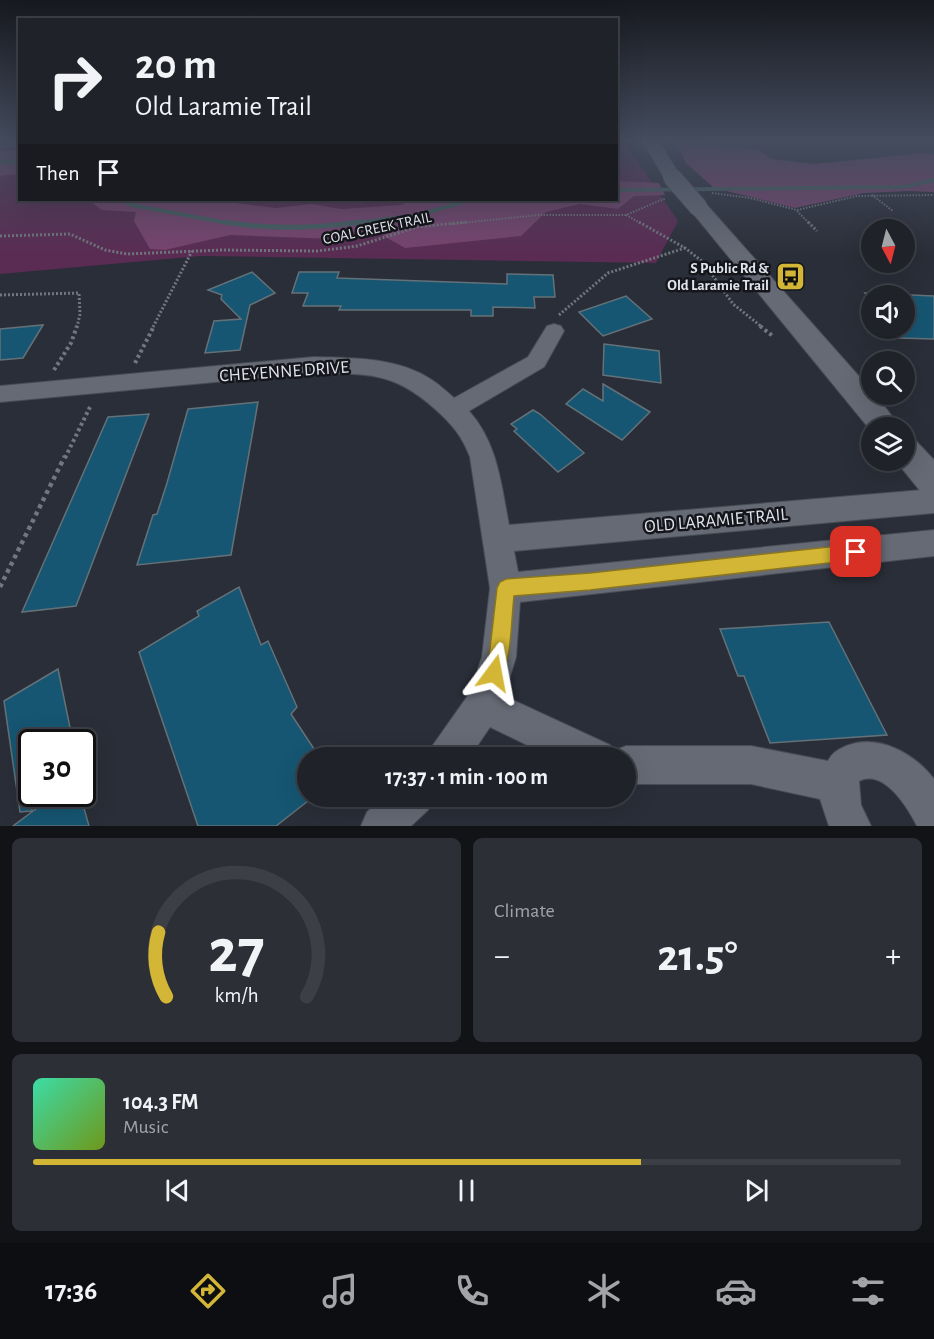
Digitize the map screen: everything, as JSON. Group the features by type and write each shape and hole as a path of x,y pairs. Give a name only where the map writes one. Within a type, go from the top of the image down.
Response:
{"street":[{"path":"668,179 671,186 703,201 877,417"},
{"path":"452,410 536,362 556,324"},
{"name":"CHEYENNE DRIVE","path":"0,394 314,365 366,366 401,375 423,385 452,410 474,434 483,457 506,588 499,657 483,705 454,747"},
{"path":"915,461 934,483"},
{"name":"OLD LARAMIE TRAIL","path":"498,539 934,501"},
{"path":"506,588 590,581 934,543"},
{"path":"483,705 573,747"},
{"path":"851,826 840,801 838,783 843,770 852,761 865,758 881,761 898,771 927,802 934,818"},
{"path":"636,765 751,765 838,783"},
{"path":"381,826 402,807"}],"path":[{"name":"COAL CREEK TRAIL","path":"0,236 70,234 105,250 144,255 192,251 338,249 389,237 417,227 539,214 626,214 671,186"},
{"path":"703,201 750,198 797,210 871,195 934,195"},
{"path":"871,195 893,211"},
{"path":"797,210 817,231"},
{"path":"626,214 685,248 703,262 733,304 774,337"},
{"path":"556,324 608,273 685,248"},
{"path":"134,366 192,251"},
{"path":"0,295 79,293 82,308 76,333 52,372 45,390"},
{"path":"0,587 90,407"}],"shaded area":[{"path":"0,179 18,179 18,201 618,201 618,179 649,179 678,221 656,263 201,256 0,274"},
{"path":"703,179 934,179 934,192 864,193 795,208 714,188"},
{"path":"618,181 659,183 665,195 634,196 618,209 580,204 546,212 521,236 405,248 375,231 349,232 336,239 230,235 165,250 150,249 134,221 136,212 101,210 91,201 218,201 276,208 312,204 341,209 401,205 410,201 618,201"}],"building":[{"path":"252,272 275,293 250,305 240,350 205,353 214,321 241,319 221,299 222,295 208,290"},
{"path":"299,272 339,272 337,278 507,284 507,274 553,275 555,297 534,297 535,308 493,307 493,316 471,316 471,310 339,310 341,306 303,306 308,293 292,293"},
{"path":"915,295 934,296 934,339 915,338"},
{"path":"626,296 652,319 603,336 579,312"},
{"path":"43,325 23,358 0,360 0,329"},
{"path":"604,344 659,351 661,383 603,375"},
{"path":"603,384 650,412 622,440 566,404 583,389 603,401"},
{"path":"258,402 231,555 137,565 153,515 157,514 188,409"},
{"path":"533,410 584,453 558,472 514,431 517,429 511,424"},
{"path":"149,414 76,606 22,612 108,417"},
{"path":"239,587 261,645 268,641 297,707 291,714 313,747 297,747 297,807 300,807 276,826 198,826 139,652 199,616 197,611"},
{"path":"829,622 887,735 770,743 744,676 738,676 720,629"},
{"path":"58,669 70,729 18,729 18,798 4,701"},
{"path":"19,807 32,807 32,811 20,812"},
{"path":"39,807 84,807 89,826 13,826"}],"waterway":[{"path":"618,190 904,187 934,180"},
{"path":"122,201 132,205 233,224"},
{"path":"349,224 418,215 467,201"},
{"path":"225,222 293,227 361,222"}],"place":[{"name":"S Public Rd & Old Laramie Trail","path":"790,277"}],"route":[{"path":"494,673 499,657 506,588 856,552"}]}
